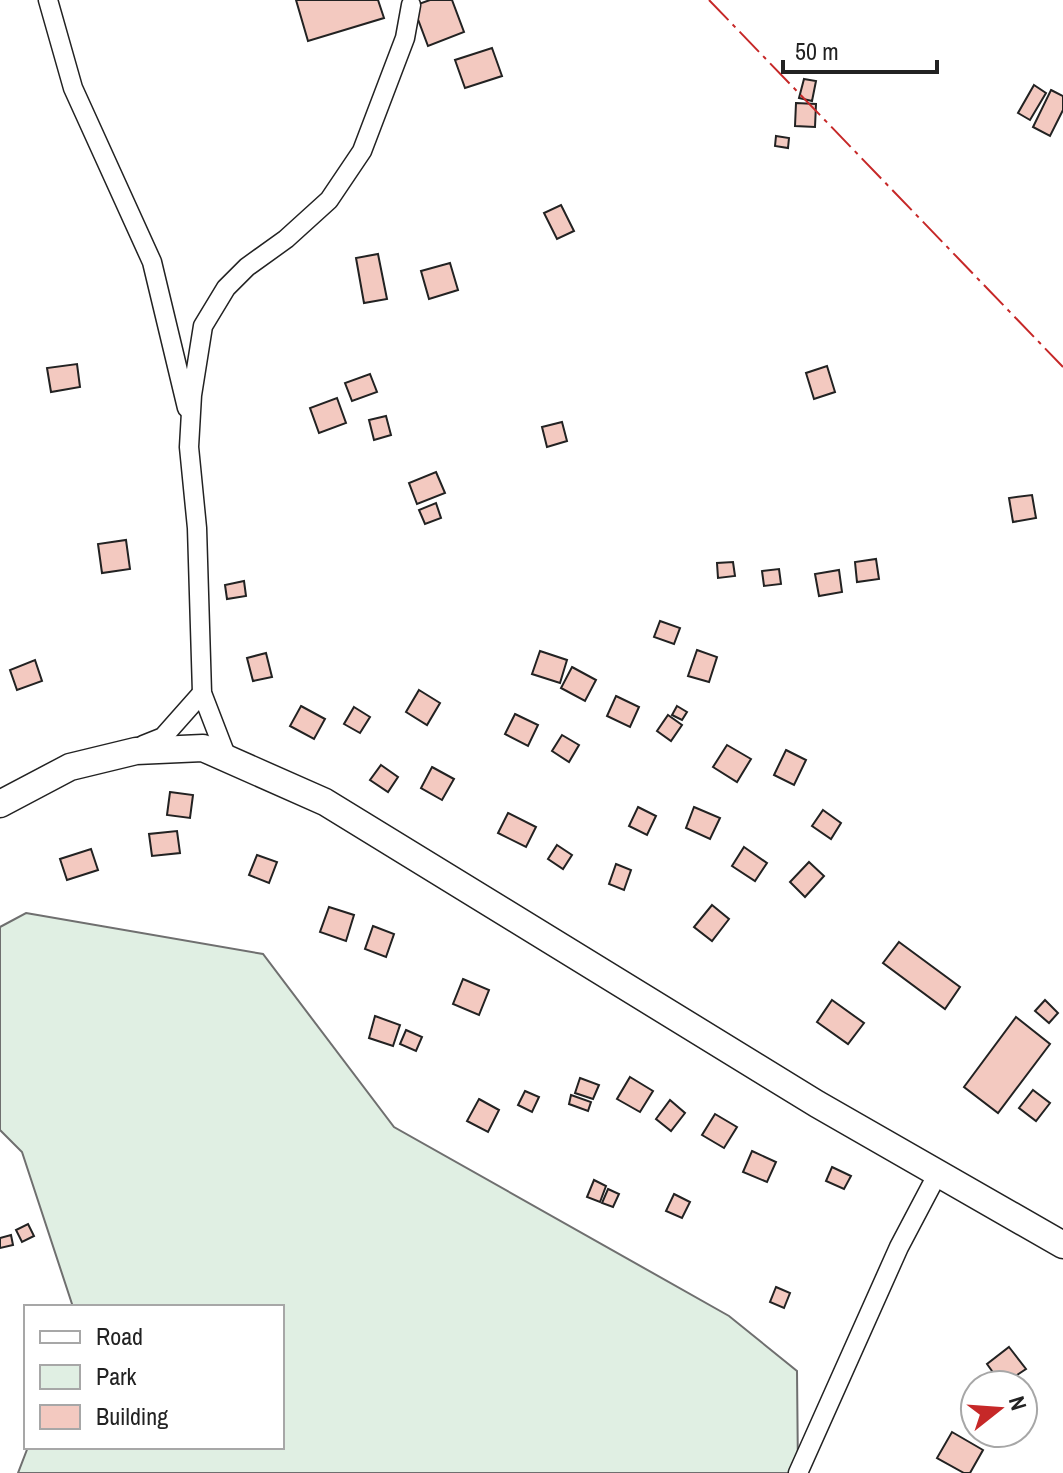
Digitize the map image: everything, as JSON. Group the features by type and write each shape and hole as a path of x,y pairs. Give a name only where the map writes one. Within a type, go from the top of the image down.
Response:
{"street":[{"path":"48,0 73,88 152,262 191,422"},
{"path":"227,758 202,693 197,528 189,447 203,326 226,288 329,200 362,151 400,51 411,5"},
{"path":"110,757 163,737 202,693"},
{"path":"0,804 70,767 136,751 203,748 325,802 817,1104 1063,1245"},
{"path":"798,1473 899,1247 938,1173"}],"green space":[{"path":"26,913 263,954 394,1127 729,1316 797,1371 798,1473 18,1473 27,1449 284,1449 284,1305 72,1305 22,1152 0,1130 0,927"}],"building":[{"path":"296,0 378,0 384,18 308,41"},
{"path":"430,0 452,0 464,32 428,46 413,6"},
{"path":"492,48 502,76 465,88 455,60"},
{"path":"804,79 816,81 812,101 799,98"},
{"path":"1034,85 1046,93 1030,120 1018,113"},
{"path":"1051,90 1063,96 1063,110 1050,136 1033,127"},
{"path":"796,103 816,104 815,127 795,126"},
{"path":"776,136 789,138 788,148 775,146"},
{"path":"561,205 574,231 557,239 544,213"},
{"path":"378,254 387,299 364,303 356,258"},
{"path":"450,263 458,290 429,299 421,271"},
{"path":"77,364 80,387 51,392 47,368"},
{"path":"827,366 835,392 814,399 806,373"},
{"path":"370,374 377,392 352,401 345,383"},
{"path":"337,398 346,423 319,433 310,408"},
{"path":"386,416 391,435 374,440 369,420"},
{"path":"562,422 567,441 547,447 542,427"},
{"path":"436,472 445,493 417,504 409,483"},
{"path":"1032,495 1036,518 1013,522 1009,498"},
{"path":"436,503 441,518 425,524 419,510"},
{"path":"126,540 130,569 102,573 98,544"},
{"path":"876,559 879,579 857,582 855,562"},
{"path":"733,562 735,576 718,578 717,563"},
{"path":"779,569 781,584 764,586 762,571"},
{"path":"839,570 842,592 819,596 815,574"},
{"path":"244,581 246,596 227,599 225,585"},
{"path":"660,621 680,628 674,644 654,637"},
{"path":"697,650 717,657 709,682 688,676"},
{"path":"540,651 567,660 560,683 532,674"},
{"path":"266,653 272,677 253,681 247,658"},
{"path":"35,660 42,681 17,690 10,670"},
{"path":"572,667 596,680 585,701 561,688"},
{"path":"419,690 440,703 427,725 406,712"},
{"path":"616,696 639,707 630,727 607,716"},
{"path":"301,706 325,719 314,739 290,726"},
{"path":"677,706 687,712 682,720 672,715"},
{"path":"354,707 370,717 360,733 344,724"},
{"path":"515,714 538,725 528,746 505,734"},
{"path":"668,715 682,725 671,741 657,731"},
{"path":"562,735 579,745 569,762 552,751"},
{"path":"727,745 751,759 737,782 713,767"},
{"path":"786,750 806,760 794,785 774,775"},
{"path":"381,765 398,777 388,792 370,780"},
{"path":"432,767 454,779 442,800 421,788"},
{"path":"170,792 193,795 190,818 167,815"},
{"path":"638,807 656,816 647,835 629,826"},
{"path":"694,807 720,818 710,839 686,828"},
{"path":"823,810 841,823 831,839 812,826"},
{"path":"508,813 536,827 526,847 498,833"},
{"path":"177,831 180,853 152,856 149,834"},
{"path":"557,845 572,855 563,869 548,859"},
{"path":"744,847 767,863 755,881 732,866"},
{"path":"91,849 98,870 67,880 60,859"},
{"path":"257,855 277,862 269,883 249,875"},
{"path":"809,862 824,876 805,897 790,882"},
{"path":"616,864 631,870 624,890 609,884"},
{"path":"712,905 729,919 712,941 694,927"},
{"path":"329,907 354,915 346,941 320,932"},
{"path":"373,926 394,934 386,957 365,949"},
{"path":"899,942 960,987 945,1009 883,963"},
{"path":"463,979 489,990 479,1015 453,1004"},
{"path":"832,1000 864,1023 848,1044 817,1022"},
{"path":"1045,1000 1058,1013 1049,1023 1035,1011"},
{"path":"375,1016 400,1025 393,1046 369,1038"},
{"path":"1016,1017 1050,1044 998,1113 964,1087"},
{"path":"406,1030 422,1037 416,1051 400,1044"},
{"path":"630,1077 653,1091 640,1112 617,1099"},
{"path":"580,1078 599,1085 593,1099 575,1093"},
{"path":"1033,1090 1050,1103 1036,1121 1019,1108"},
{"path":"525,1091 539,1097 532,1112 518,1105"},
{"path":"571,1095 591,1102 588,1111 569,1104"},
{"path":"479,1099 499,1110 488,1132 467,1121"},
{"path":"670,1100 685,1113 671,1131 656,1119"},
{"path":"715,1114 737,1127 724,1148 702,1135"},
{"path":"752,1151 776,1162 767,1182 743,1172"},
{"path":"832,1167 851,1176 844,1189 826,1181"},
{"path":"594,1180 606,1186 600,1202 587,1197"},
{"path":"608,1189 619,1194 613,1207 602,1203"},
{"path":"674,1194 690,1202 682,1218 666,1211"},
{"path":"28,1224 34,1236 22,1242 16,1230"},
{"path":"11,1235 13,1245 0,1248 0,1238"},
{"path":"776,1287 790,1293 784,1308 770,1302"},
{"path":"1009,1347 1026,1369 991,1369 987,1364"},
{"path":"952,1432 959,1436 959,1449 983,1450 970,1473 964,1473 937,1458"}],"power":[{"path":"709,0 1063,367"}]}
